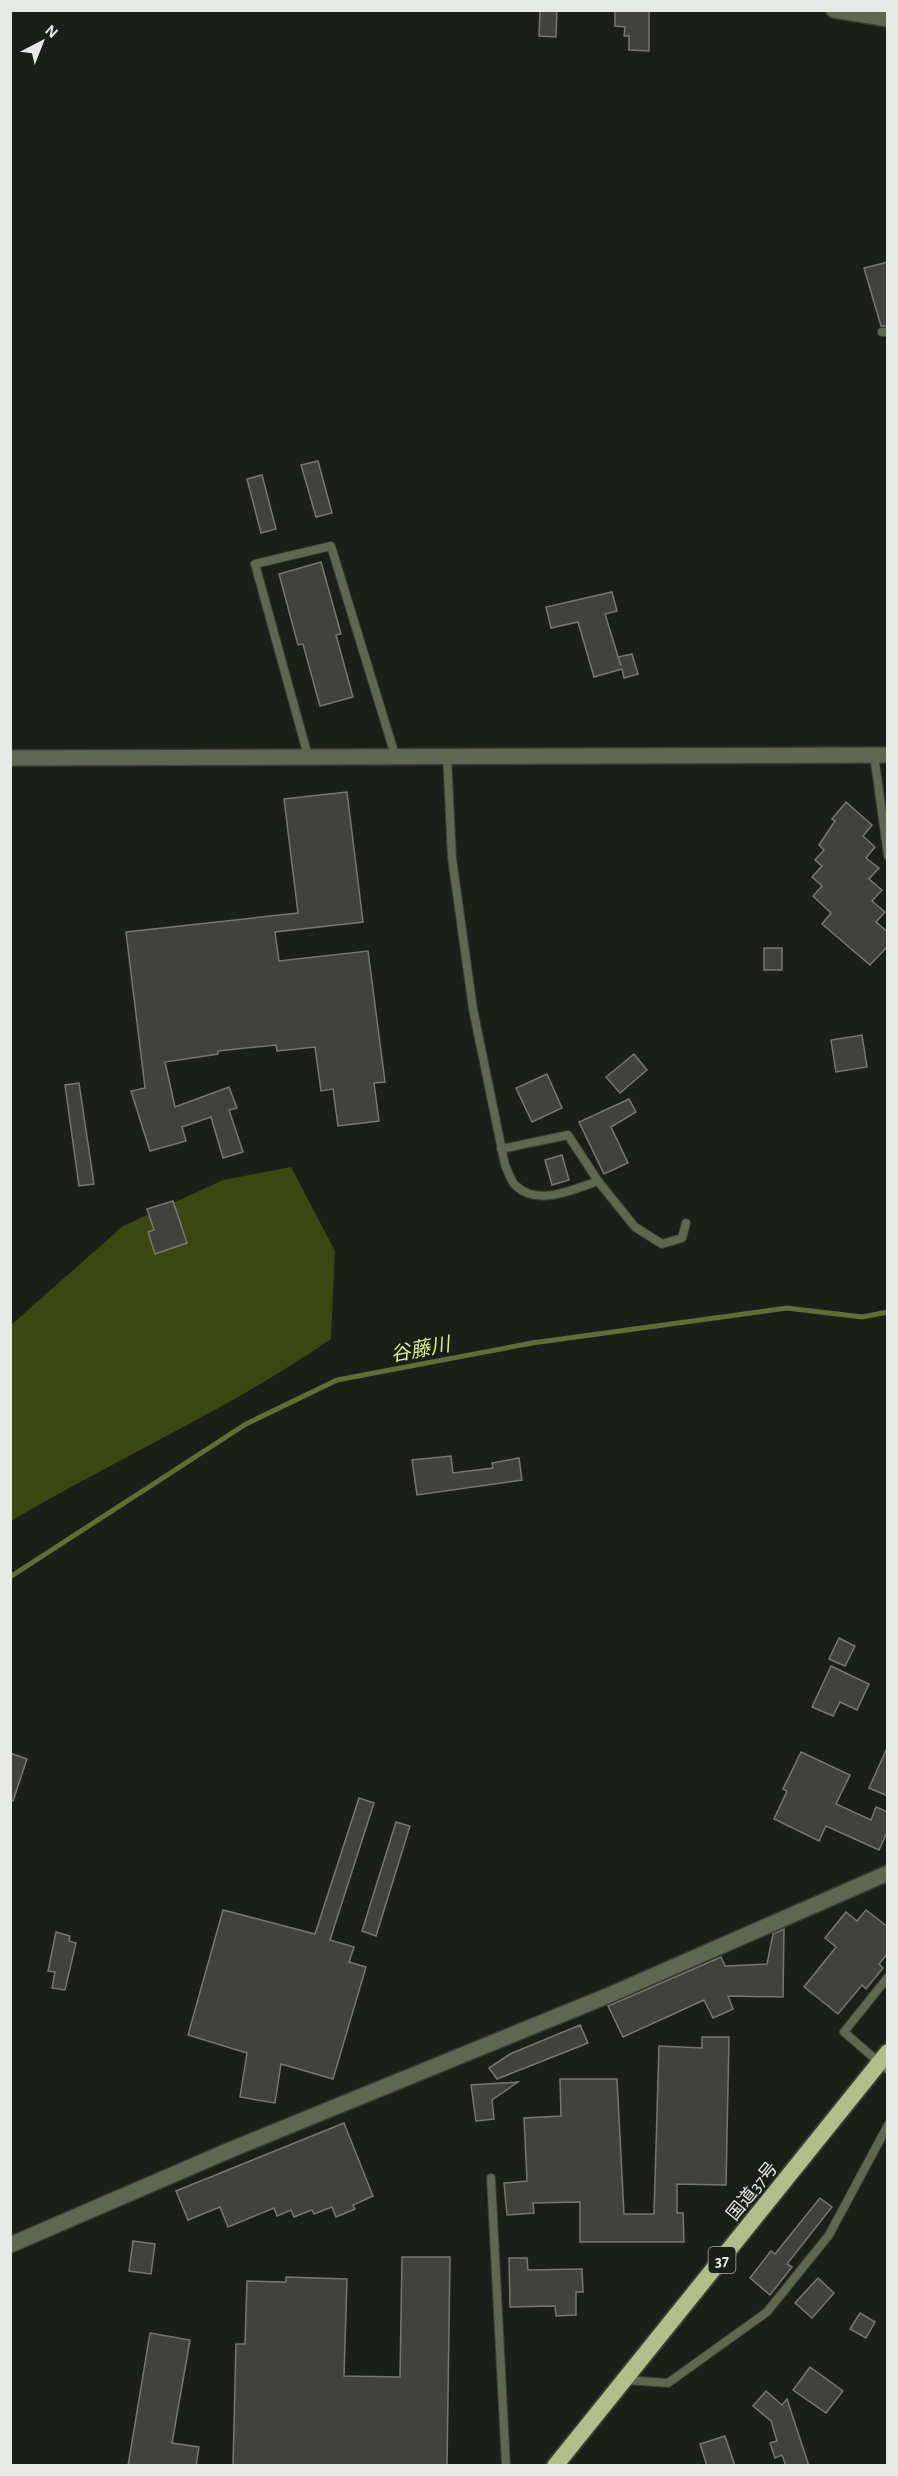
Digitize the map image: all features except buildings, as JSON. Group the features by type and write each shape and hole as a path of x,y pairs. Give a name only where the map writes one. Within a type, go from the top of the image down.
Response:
{"highway":[{"name":"国道37号","path":"555,2466 885,2062"}],"street":[{"path":"834,10 888,19"},
{"path":"10,758 881,755"},
{"path":"10,2244 230,2150 607,1996 888,1873"}],"lane":[{"path":"308,756 255,564 331,546 395,756"},
{"path":"447,755 452,858 473,1009 505,1165 516,1186 537,1196 557,1195 598,1181"},
{"path":"881,755 888,856"},
{"path":"501,1149 568,1135 598,1181 635,1227 662,1244 682,1238 686,1223"},
{"path":"885,2062 844,2032 888,1977"},
{"path":"624,2380 668,2383 767,2312 829,2235 888,2125"},
{"path":"491,2178 505,2465"}],"green space":[{"path":"291,1167 335,1251 331,1339 213,1411 11,1521 11,1325 123,1226 223,1180"}],"waterway":[{"name":"谷藤川","path":"10,1577 246,1424 337,1380 532,1343 787,1308 862,1317 888,1312"}]}
